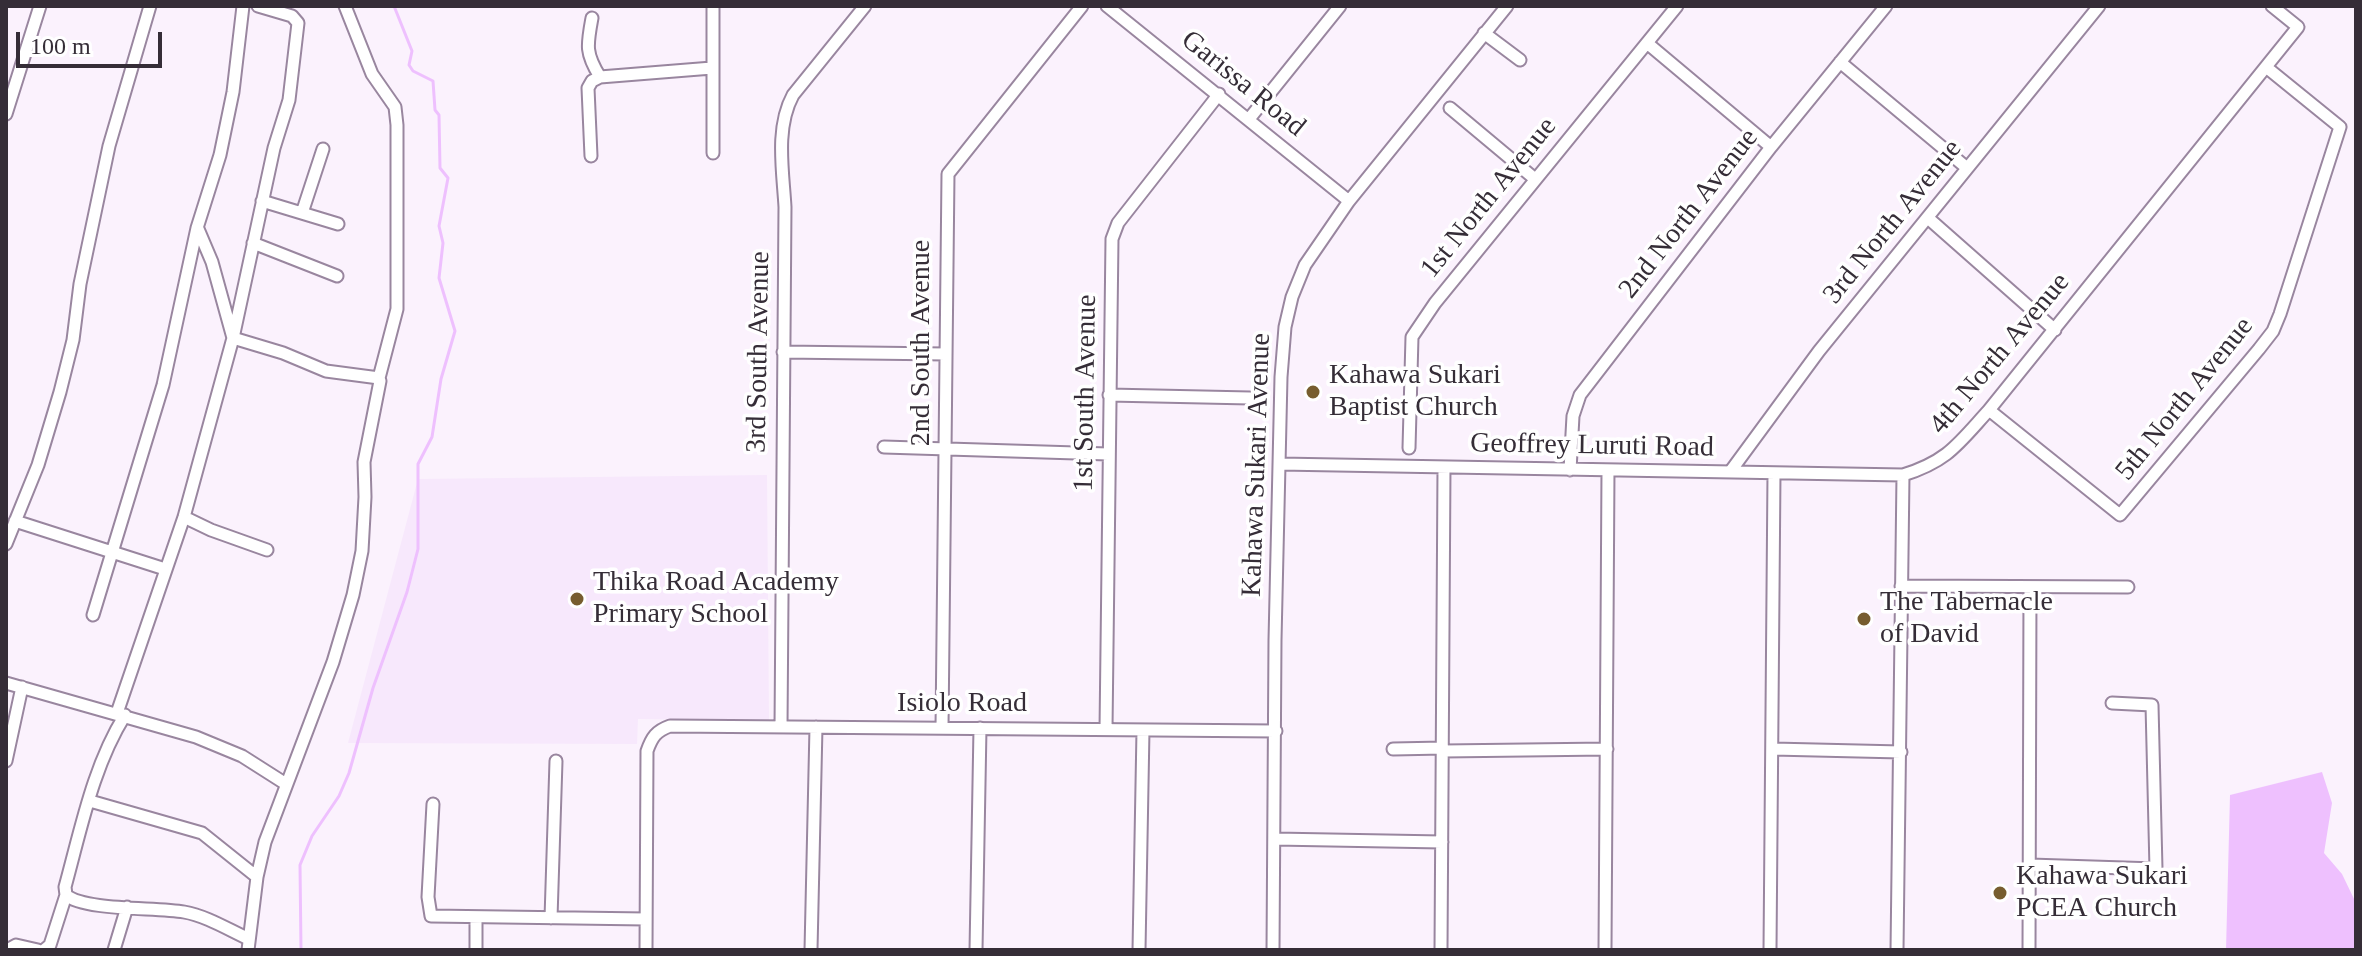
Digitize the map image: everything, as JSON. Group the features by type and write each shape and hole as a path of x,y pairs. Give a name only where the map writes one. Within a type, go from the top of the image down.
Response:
{"street":[{"path":"6,114 40,6"},
{"path":"6,544 38,465 60,392 73,340 80,284 109,146 150,6"},
{"path":"93,615 163,385 197,228 220,155 243,6"},
{"path":"7,950 16,945 41,950 50,945 105,752 121,714 184,517 233,338 262,201 289,100 298,23 292,16 258,6"},
{"path":"66,895 72,899 127,907 190,913 248,945 265,842 333,662 353,595 362,551 364,462 379,378 397,309 395,107 372,74 345,6"},
{"path":"713,6 713,153"},
{"name":"3rd South Avenue","path":"781,727 785,207 782,128 785,110 793,95 865,6"},
{"name":"2nd South Avenue","path":"942,728 948,174 1082,6"},
{"name":"Garissa Road","path":"1107,6 1122,10 1349,201"},
{"path":"1249,119 1340,6"},
{"name":"Kahawa Sukari Avenue","path":"1273,950 1281,377 1285,327 1292,297 1305,265 1349,201 1507,6"},
{"name":"1st North Avenue","path":"1410,456 1412,337 1435,303 1677,6"},
{"name":"2nd North Avenue","path":"1570,470 1573,416 1580,395 1771,147 1886,6"},
{"name":"3rd North Avenue","path":"1730,472 1819,351 2099,6"},
{"name":"4th North Avenue","path":"1903,475 1945,457 1989,410 2298,27 2272,6"},
{"path":"592,18 587,44 589,60 600,77"},
{"path":"1484,33 1520,60"},
{"path":"1647,43 1771,147"},
{"path":"1840,62 1967,168"},
{"name":"5th North Avenue","path":"1989,410 2120,515 2273,331 2340,127 2266,67"},
{"path":"591,156 588,88 592,81 600,77 712,68"},
{"name":"1st South Avenue","path":"1106,729 1108,454 1114,231 1219,94"},
{"path":"1450,108 1535,179"},
{"path":"302,213 323,149"},
{"path":"262,201 338,224"},
{"path":"1928,218 2055,330"},
{"path":"197,228 212,262 233,338"},
{"path":"253,243 337,276"},
{"path":"233,338 283,353 326,371 379,378"},
{"path":"783,352 946,354"},
{"path":"1109,395 1250,398"},
{"path":"884,447 1108,454"},
{"name":"Geoffrey Luruti Road","path":"1280,464 1410,456 1444,467 1903,475"},
{"path":"1441,950 1444,467"},
{"path":"1605,950 1608,470"},
{"path":"1770,950 1774,473"},
{"path":"1897,950 1903,475"},
{"path":"184,517 267,550"},
{"path":"15,521 165,569"},
{"path":"1901,586 2128,587"},
{"path":"2029,950 2030,587"},
{"path":"6,683 121,714 211,743 242,756 286,784"},
{"path":"6,761 22,687"},
{"path":"2030,865 2156,869 2152,705 2112,703"},
{"name":"Isiolo Road","path":"646,919 647,751 660,729 670,726 1276,731"},
{"path":"811,950 816,727"},
{"path":"976,950 980,728"},
{"path":"1139,950 1143,730"},
{"path":"1393,749 1607,749"},
{"path":"1773,749 1901,752"},
{"path":"551,918 556,761"},
{"path":"90,801 202,833 257,877"},
{"path":"433,804 428,897 431,916 646,919 646,950"},
{"path":"1275,839 1442,842"},
{"path":"114,950 127,907"},
{"path":"476,917 476,950"}],"shaded area":[{"name":"Thika Road Academy Primary School","path":"767,475 769,721 638,719 637,744 348,743 418,479"},
{"path":"2322,772 2332,803 2324,853 2342,874 2356,903 2356,950 2226,950 2230,795"}],"waterway":[{"path":"301,950 300,865 312,836 339,796 349,773 373,688 407,592 418,549 418,464 432,437 441,379 455,331 439,278 443,243 439,226 448,178 440,168 439,115 435,110 433,81 413,71 409,65 412,51 394,6"}],"place":[{"name":"Kahawa Sukari Baptist Church","path":"1313,392"},
{"name":"Thika Road Academy Primary School","path":"577,599"},
{"name":"The Tabernacle of David","path":"1864,619"},
{"name":"Kahawa Sukari PCEA Church","path":"2000,893"}]}
